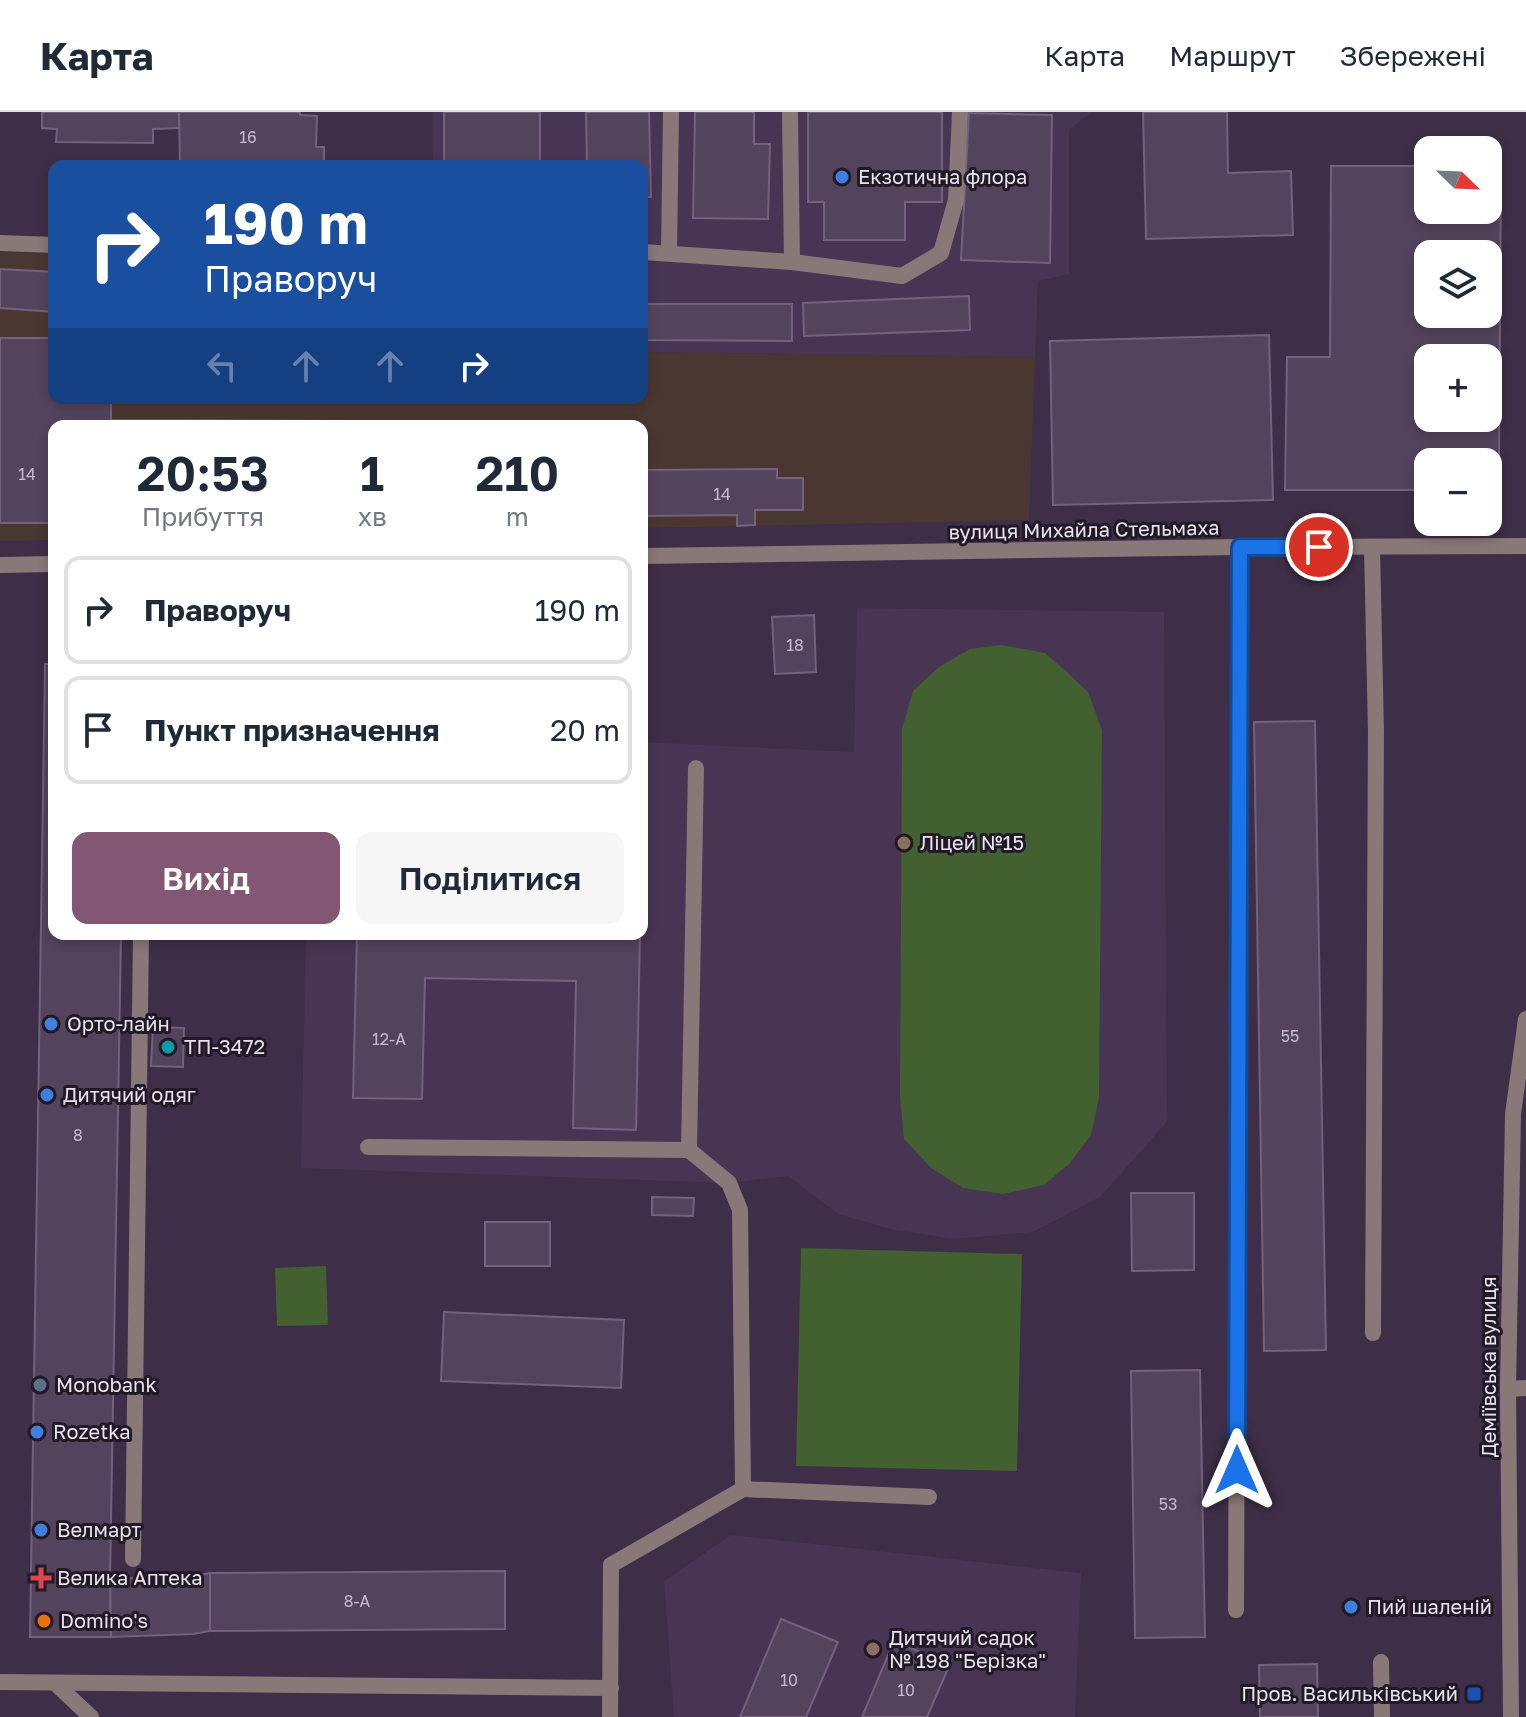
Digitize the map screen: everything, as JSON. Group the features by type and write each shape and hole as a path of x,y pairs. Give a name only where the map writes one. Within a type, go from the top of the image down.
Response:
{"street":[{"path":"669,253 671,112"},
{"path":"790,112 792,262"},
{"path":"648,252 792,262 902,276 941,253 956,200 960,112"},
{"path":"0,243 48,245"},
{"name":"вулиця Михайла Стельмаха","path":"648,556 1526,546"},
{"path":"1236,1610 1240,547"},
{"path":"1372,547 1376,732 1373,1333"},
{"path":"0,565 48,564"},
{"path":"689,1150 696,768"},
{"path":"133,1559 141,940"},
{"name":"Деміївська вулиця","path":"1511,1717 1508,1389 1513,1114 1526,1019"},
{"path":"368,1147 689,1150 729,1183 740,1210 743,1489"},
{"path":"1508,1389 1526,1388"},
{"path":"610,1717 611,1565 743,1489 929,1497"},
{"path":"1381,1662 1382,1717"},
{"path":"0,1682 611,1688"},
{"path":"56,1684 91,1717"}],"shaded area":[{"path":"433,112 1092,112 1069,130 1069,274 1038,281 1035,357 648,352 648,160 433,160"},
{"path":"0,252 48,253 48,404 648,404 648,352 1035,357 1029,520 648,528 648,420 48,420 48,540 0,541"},
{"name":"Ліцей №15","path":"857,608 1164,612 1167,1122 1100,1197 1033,1232 952,1239 890,1229 838,1214 788,1176 729,1183 301,1168 306,940 648,940 648,742 854,752"},
{"name":"Дитячий садок № 198 \"Берізка\"","path":"731,1535 1081,1573 1075,1717 674,1717 664,1581"}],"green space":[{"path":"1002,645 1045,653 1088,692 1102,730 1099,1097 1091,1135 1070,1163 1044,1185 1003,1194 963,1188 931,1168 904,1139 900,1096 902,729 913,691 939,667 970,649"},
{"path":"801,1248 1022,1254 1017,1471 796,1466"},
{"path":"326,1266 328,1325 277,1326 275,1268"}],"building":[{"path":"42,112 179,112 179,128 153,129 153,143 56,142 57,129 42,128"},
{"path":"179,112 300,112 300,115 317,116 316,147 324,147 324,160 180,160"},
{"path":"444,112 540,112 540,160 444,160"},
{"path":"586,112 649,112 651,197 648,197 648,160 587,160"},
{"path":"695,112 754,112 754,144 770,144 768,219 693,218"},
{"path":"808,112 942,112 942,202 905,202 905,240 824,240 824,202 808,202"},
{"path":"1143,112 1227,112 1228,173 1291,171 1293,235 1146,239"},
{"path":"969,113 1052,115 1050,263 961,260"},
{"path":"1331,166 1414,166 1414,224 1501,224 1501,240 1414,240 1414,328 1500,328 1500,344 1414,344 1414,432 1499,432 1499,448 1414,448 1414,490 1285,490 1287,357 1330,357"},
{"path":"0,269 48,272 48,312 0,308"},
{"path":"969,296 970,330 804,336 803,303"},
{"path":"648,304 792,304 792,341 648,340"},
{"path":"1269,335 1273,500 1053,505 1050,341"},
{"path":"0,338 48,338 48,404 111,404 111,420 48,420 48,523 0,523"},
{"path":"777,469 777,478 803,478 803,510 755,510 755,525 737,526 737,515 648,516 648,470"},
{"path":"814,615 816,672 775,674 772,617"},
{"path":"45,664 48,664 48,940 121,940 111,1637 30,1637"},
{"path":"1315,721 1326,1350 1264,1351 1254,722"},
{"path":"357,940 640,940 636,1130 573,1128 576,981 425,978 422,1099 353,1098"},
{"name":"ТП-3472","path":"153,1027 184,1028 183,1067 151,1066"},
{"path":"1131,1193 1194,1193 1194,1270 1132,1271"},
{"path":"652,1197 694,1198 693,1216 652,1215"},
{"path":"485,1222 550,1222 550,1266 485,1266"},
{"path":"444,1312 624,1320 621,1388 441,1381"},
{"path":"1200,1370 1205,1637 1135,1638 1131,1371"},
{"path":"505,1571 505,1629 210,1631 210,1573"},
{"path":"210,1573 210,1631 111,1637 110,1579"},
{"path":"781,1619 838,1642 806,1717 740,1717"},
{"path":"894,1641 950,1664 927,1717 862,1717"},
{"path":"1317,1664 1318,1717 1260,1717 1259,1665"}],"place":[{"name":"Екзотична флора","path":"842,177"},
{"name":"Ліцей №15","path":"904,843"},
{"name":"Орто-лайн","path":"51,1024"},
{"name":"ТП-3472","path":"168,1047"},
{"name":"Дитячий одяг","path":"47,1095"},
{"name":"Monobank","path":"40,1385"},
{"name":"Rozetka","path":"37,1432"},
{"name":"Велмарт","path":"41,1530"},
{"name":"Велика Аптека","path":"41,1578"},
{"name":"Пий шаленій","path":"1351,1607"},
{"name":"Domino's","path":"44,1621"},
{"name":"Дитячий садок № 198 \"Берізка\"","path":"873,1649"},
{"name":"Пров. Васильківський","path":"1474,1694"}],"route":[{"path":"1237,1470 1240,547 1319,547"}]}
